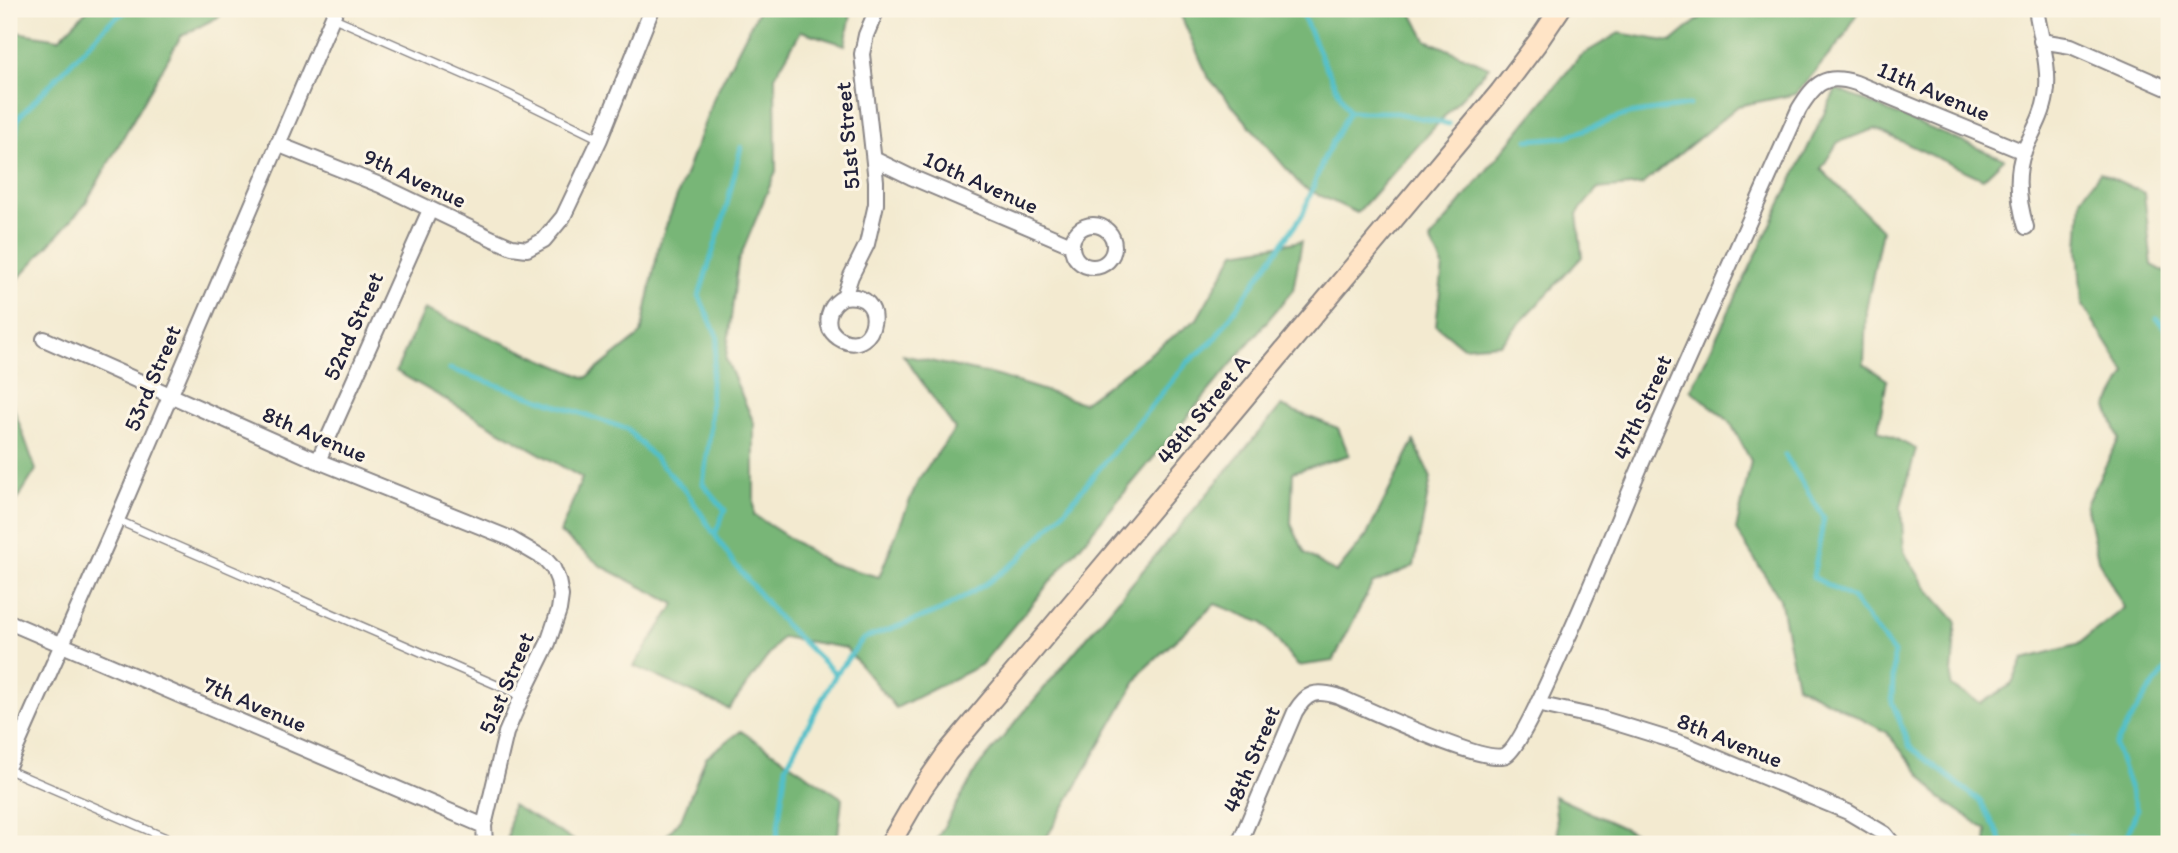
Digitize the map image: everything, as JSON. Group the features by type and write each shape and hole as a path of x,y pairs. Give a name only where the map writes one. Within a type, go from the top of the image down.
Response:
{"street":[{"path":"600,139 652,9"},
{"name":"51st Street","path":"844,297 867,244 873,221 876,181 862,54 866,35 877,9"},
{"name":"48th Street A","path":"890,844 947,753 1500,92 1560,9"},
{"path":"2025,227 2019,179 2024,152 2040,116 2048,81 2036,9"},
{"name":"53rd Street","path":"9,764 117,520 334,13"},
{"path":"2041,41 2071,46 2169,89"},
{"name":"11th Avenue","path":"1825,80 1845,79 2024,152"},
{"name":"47th Street","path":"1309,695 1323,692 1338,696 1438,740 1489,757 1506,755 1513,750 1571,630 1799,109 1809,93 1825,80"},
{"name":"9th Avenue","path":"277,144 380,185 512,247 527,249 553,232 563,218 600,139"},
{"name":"10th Avenue","path":"874,159 1071,245"},
{"name":"52nd Street","path":"318,461 430,210"},
{"name":"8th Avenue","path":"44,339 318,461 509,538 545,559 558,580"},
{"name":"51st Street","path":"485,844 484,826 506,733 555,624 561,596 558,580"},
{"name":"7th Avenue","path":"9,622 484,826"},
{"name":"48th Street","path":"1239,844 1296,712 1303,699 1309,695"},
{"name":"8th Avenue","path":"1537,704 1600,718 1684,744 1847,812 1878,829 1893,844"}],"lane":[{"path":"334,13 600,139"},
{"path":"117,520 522,696"},
{"path":"9,770 180,844"}],"green space":[{"path":"88,9 224,9 220,16 181,36 84,206 9,289 9,31 59,39"},
{"path":"759,9 852,9 845,45 801,31 775,76 776,171 738,262 726,359 754,423 754,515 828,563 879,577 918,480 955,429 903,355 998,376 1083,403 1197,319 1235,252 1302,241 1293,290 981,665 896,708 846,648 782,637 729,709 634,666 675,604 601,566 560,533 582,478 396,371 424,309 586,378 641,334 659,245 715,95"},
{"path":"1178,9 1410,9 1426,40 1489,67 1357,213 1302,187 1208,77"},
{"path":"1711,9 1859,9 1845,36 1796,94 1738,106 1642,185 1597,189 1577,214 1582,257 1500,344 1463,347 1436,325 1443,266 1430,240 1580,56 1619,33 1671,42"},
{"path":"1836,89 2004,159 1983,179 1875,129 1838,142 1821,169 1882,230 1866,310 1864,364 1887,380 1878,430 1916,449 1901,506 1904,552 1926,587 1956,621 1951,686 1981,703 2012,684 2023,659 2077,645 2124,608 2098,560 2086,504 2119,439 2107,407 2126,373 2082,304 2078,249 2081,199 2100,172 2144,193 2152,265 2169,274 2169,844 1986,844 1987,830 1940,798 1886,732 1797,685 1780,599 1736,530 1751,461 1730,422 1691,390"},
{"path":"9,395 36,470 9,513"},
{"path":"1281,406 1338,428 1349,455 1293,472 1291,524 1305,553 1336,573 1367,535 1414,441 1431,478 1414,566 1372,584 1333,661 1298,666 1263,623 1215,604 1142,671 1043,844 934,844 978,767"},
{"path":"741,731 842,798 837,844 769,844 756,836 743,844 659,844 681,819 706,757"},
{"path":"1554,796 1658,844 1559,844"},
{"path":"512,805 580,844 507,844"}],"waterway":[{"path":"9,179 18,118 110,22 129,9"},
{"path":"776,844 786,766 836,674 863,639 942,610 987,583 1018,560 1060,516 1187,363 1213,341 1303,214 1324,158 1349,112 1300,9"},
{"path":"1528,140 1565,137 1628,114 1689,105"},
{"path":"1349,112 1391,112 1449,124"},
{"path":"715,534 725,510 703,484 710,434 711,380 718,338 699,296 725,213 741,147"},
{"path":"2157,319 2169,332"},
{"path":"450,369 627,429 686,491 733,562 784,624 836,674"},
{"path":"1785,455 1824,518 1813,577 1852,598 1894,653 1892,702 1910,747 1980,801 2002,844"},
{"path":"2124,844 2137,810 2115,745 2146,695 2169,666"},
{"path":"2064,844 2069,836 2111,844"}]}
